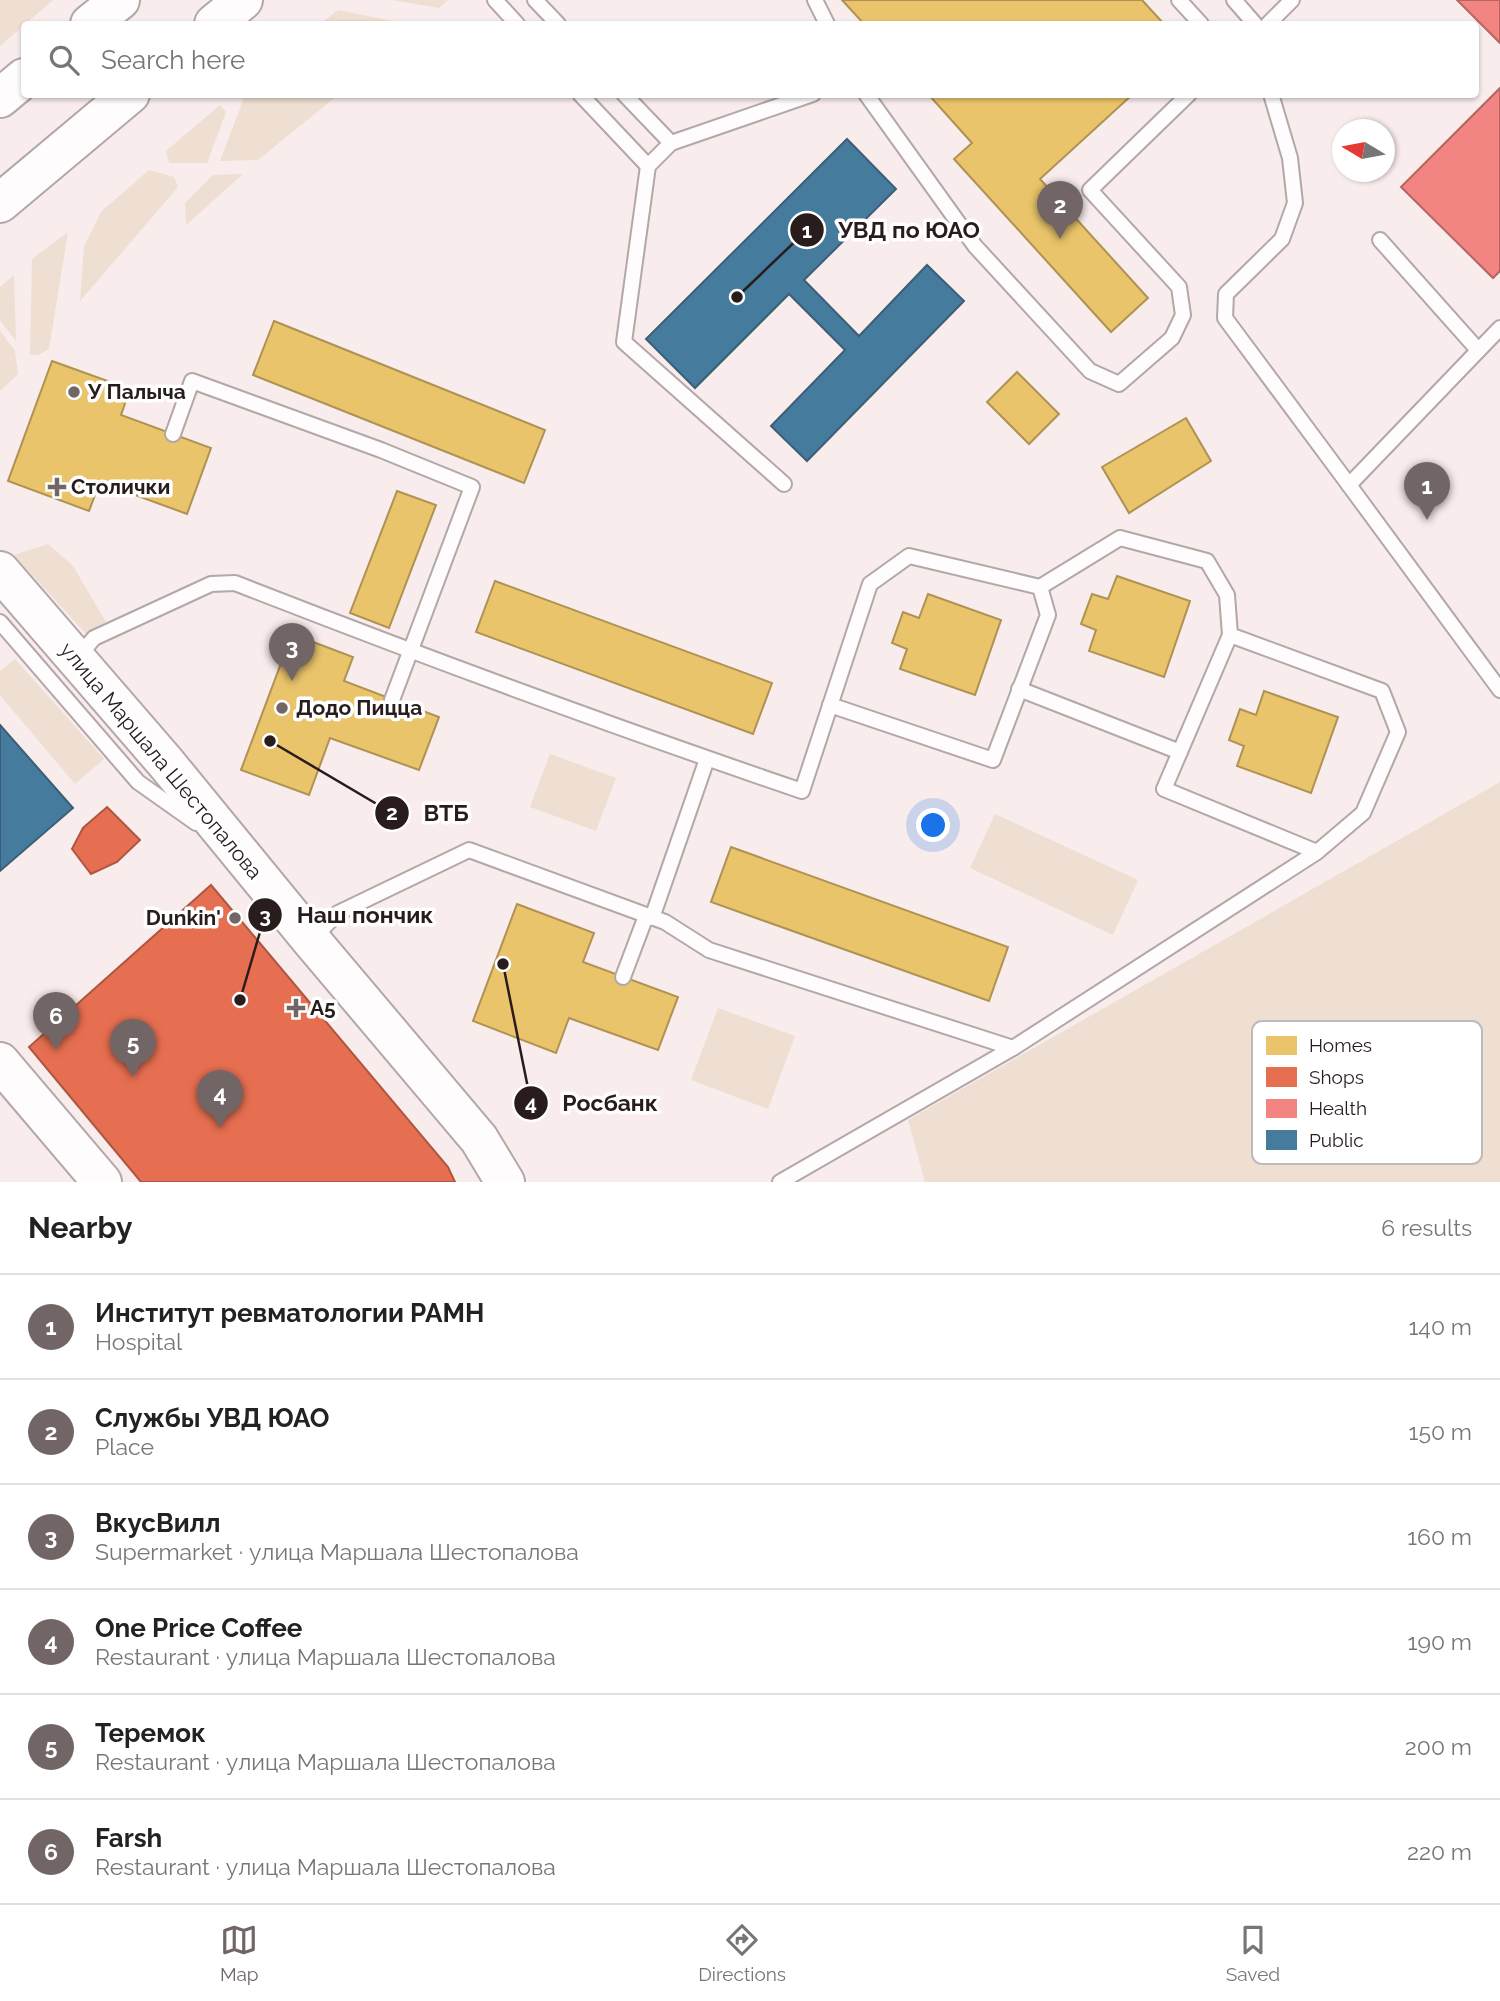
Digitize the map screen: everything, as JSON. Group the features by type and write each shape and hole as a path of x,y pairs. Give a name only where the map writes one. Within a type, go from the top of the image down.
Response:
{"street":[{"path":"94,21 120,0"},
{"path":"218,21 243,0"},
{"path":"0,98 21,80"},
{"path":"0,203 126,98"},
{"name":"улица Маршала Шестопалова","path":"0,571 479,1139 505,1182"},
{"path":"0,1062 102,1182"}],"lane":[{"path":"495,0 514,21"},
{"path":"535,0 555,21"},
{"path":"815,0 826,21"},
{"path":"1179,0 1198,21"},
{"path":"1234,0 1252,21"},
{"path":"1271,21 1292,0"},
{"path":"584,98 648,166"},
{"path":"628,98 671,143"},
{"path":"783,484 624,342 648,166 671,143 801,98"},
{"path":"869,98 975,246 1090,371 1119,384 1172,338 1183,315 1179,287 1090,190 1185,98"},
{"path":"1272,98 1290,158 1295,203 1282,239 1226,294 1225,318 1500,690"},
{"path":"1380,240 1478,350"},
{"path":"1349,485 1500,328"},
{"path":"173,434 192,381 381,450 472,487 392,700"},
{"path":"76,660 94,638 211,584 235,583 707,759 802,791 870,583 909,556 1040,587 1119,538 1207,561 1227,594 1230,635 1164,789 1317,852"},
{"path":"830,705 993,760 1048,615 1040,587"},
{"path":"0,622 138,782 242,855"},
{"path":"780,1182 1013,1048 1317,852 1363,813 1398,732 1382,691 1230,635"},
{"path":"1019,689 1180,752"},
{"path":"623,977 649,917 707,759"},
{"path":"311,940 338,913 469,850 665,922 709,950 1013,1048"}],"shaded area":[{"path":"0,0 53,0 29,21 21,21 21,28 0,46"},
{"path":"392,0 448,0 439,8"},
{"path":"338,10 392,21 324,21"},
{"path":"244,98 334,98 258,160 220,161"},
{"path":"220,105 226,112 207,163 169,163 166,151"},
{"path":"149,170 174,177 178,187 80,301 84,246 101,212"},
{"path":"243,174 186,225 185,203 213,175"},
{"path":"68,232 49,349 38,355 30,355 32,259"},
{"path":"14,275 16,341 0,320 0,287"},
{"path":"0,331 15,351 18,374 0,391"},
{"path":"48,544 73,566 106,622 89,637 14,555"},
{"path":"15,659 104,759 75,784 0,695 0,671"},
{"path":"550,754 616,778 596,831 530,807"},
{"path":"1500,782 1500,1182 925,1182 908,1120"},
{"path":"995,814 1138,880 1113,935 970,868"},
{"path":"718,1008 795,1036 768,1109 691,1080"}],"building: Homes":[{"path":"842,0 1142,0 1161,21 861,21"},
{"path":"932,98 1129,98 1040,179 1148,298 1111,332 954,159 972,143"},
{"path":"274,321 545,430 524,483 253,375"},
{"path":"52,361 130,389 121,415 211,448 187,514 100,482 89,511 8,481"},
{"path":"1017,372 1059,414 1029,444 987,402"},
{"path":"1186,418 1211,461 1129,513 1102,467"},
{"path":"397,491 436,505 389,628 350,613"},
{"path":"1117,576 1190,601 1164,677 1089,651 1096,630 1081,624 1092,594 1108,599"},
{"path":"495,581 772,683 753,734 476,632"},
{"path":"928,594 1001,620 975,695 900,669 907,649 892,643 903,612 919,618"},
{"path":"292,634 353,657 344,681 439,717 419,770 330,738 309,795 241,770"},
{"path":"1264,691 1338,717 1311,793 1237,766 1244,746 1229,740 1240,709 1256,715"},
{"path":"731,847 1008,947 989,1001 711,902"},
{"path":"517,904 594,933 583,962 678,997 658,1050 569,1018 556,1053 473,1021"}],"building: Shops":[{"path":"107,807 140,840 117,862 91,874 72,849 83,828"},
{"path":"211,885 448,1167 455,1182 141,1182 29,1047"}],"building: Health":[{"path":"1457,0 1500,0 1500,43 1479,21"},
{"path":"1500,88 1500,271 1493,278 1401,187"}],"building: Public":[{"path":"847,139 896,189 804,280 859,336 927,265 964,301 807,461 771,426 845,350 789,294 695,388 646,339"},
{"path":"0,725 73,808 0,871"}],"place":[{"name":"Службы УВД ЮАО","path":"1060,239"},
{"name":"УВД по ЮАО","path":"737,297"},
{"name":"У Палыча","path":"74,392"},
{"name":"Столички","path":"57,487"},
{"name":"Институт ревматологии РАМН","path":"1427,520"},
{"name":"ВкусВилл","path":"292,681"},
{"name":"Додо Пицца","path":"282,708"},
{"name":"ВТБ","path":"270,741"},
{"name":"Dunkin'","path":"235,918"},
{"name":"Росбанк","path":"503,964"},
{"name":"Наш пончик","path":"240,1000"},
{"name":"А5","path":"296,1008"},
{"name":"Farsh","path":"56,1050"},
{"name":"Теремок","path":"133,1077"},
{"name":"One Price Coffee","path":"220,1128"}]}
